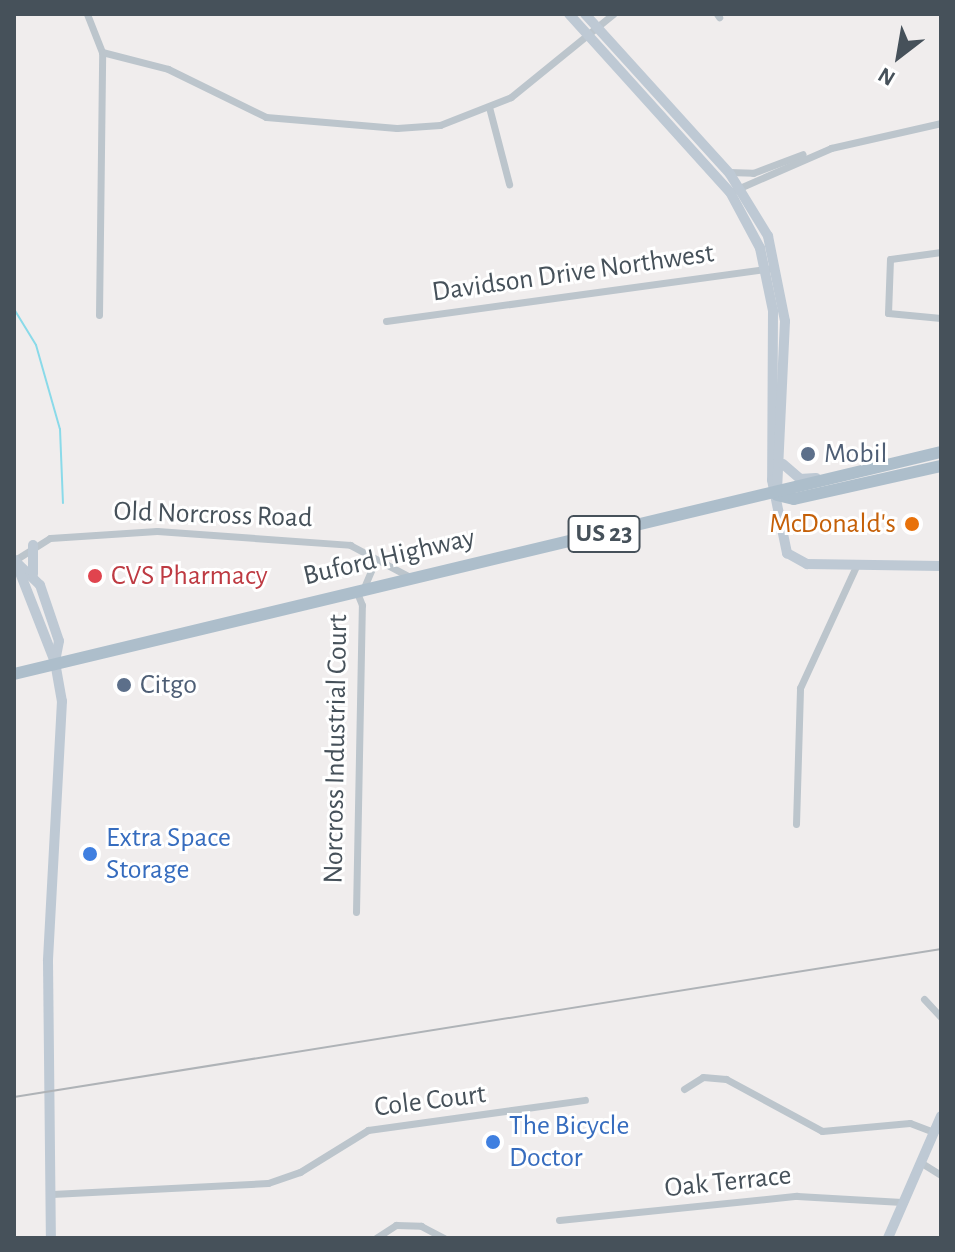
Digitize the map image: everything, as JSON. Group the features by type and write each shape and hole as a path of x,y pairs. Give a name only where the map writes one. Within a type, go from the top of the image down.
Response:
{"main road":[{"name":"Buford Highway","path":"14,674 360,586 777,495 820,477 941,452"},
{"name":"Buford Highway","path":"777,495 794,499 941,466"}],"street":[{"path":"87,14 102,52 99,315"},
{"path":"569,14 585,36 735,189 778,268 785,321 783,462 777,495"},
{"path":"585,14 729,172 765,270 773,311 777,495 790,557 857,564 941,566"},
{"path":"102,52 168,69 288,122 440,125 489,107 613,14"},
{"path":"489,107 509,184"},
{"path":"729,172 753,173 817,153 941,123"},
{"path":"735,189 817,153"},
{"path":"941,252 890,259 888,313 941,318"},
{"name":"Davidson Drive Northwest","path":"386,321 778,268"},
{"path":"783,462 800,479 820,477"},
{"name":"Old Norcross Road","path":"33,545 157,531 367,552 408,576"},
{"path":"14,560 33,545"},
{"path":"33,545 36,579 59,641 55,662 63,771 48,961 51,1238"},
{"path":"360,586 374,564 367,552"},
{"path":"14,560 36,579"},
{"path":"14,560 55,662"},
{"path":"796,824 800,688 857,564"},
{"name":"Norcross Industrial Court","path":"356,912 360,586"},
{"path":"924,999 941,1017"},
{"path":"684,1089 703,1077 726,1079 822,1131 892,1122 934,1132"},
{"name":"Cole Court","path":"52,1194 268,1183 300,1172 368,1130 585,1100"},
{"path":"888,1238 941,1116"},
{"path":"920,1162 941,1175"},
{"name":"Oak Terrace","path":"559,1220 797,1196 902,1202"},
{"path":"376,1238 396,1225 421,1226 444,1238"}],"waterway":[{"path":"14,309 36,345 60,429 63,503"}],"railway":[{"path":"14,1097 941,949"}],"place":[{"name":"Mobil","path":"808,454"},
{"name":"McDonald's","path":"912,524"},
{"name":"CVS Pharmacy","path":"95,576"},
{"name":"Citgo","path":"124,685"},
{"name":"Extra Space Storage","path":"90,854"},
{"name":"The Bicycle Doctor","path":"493,1142"}]}
